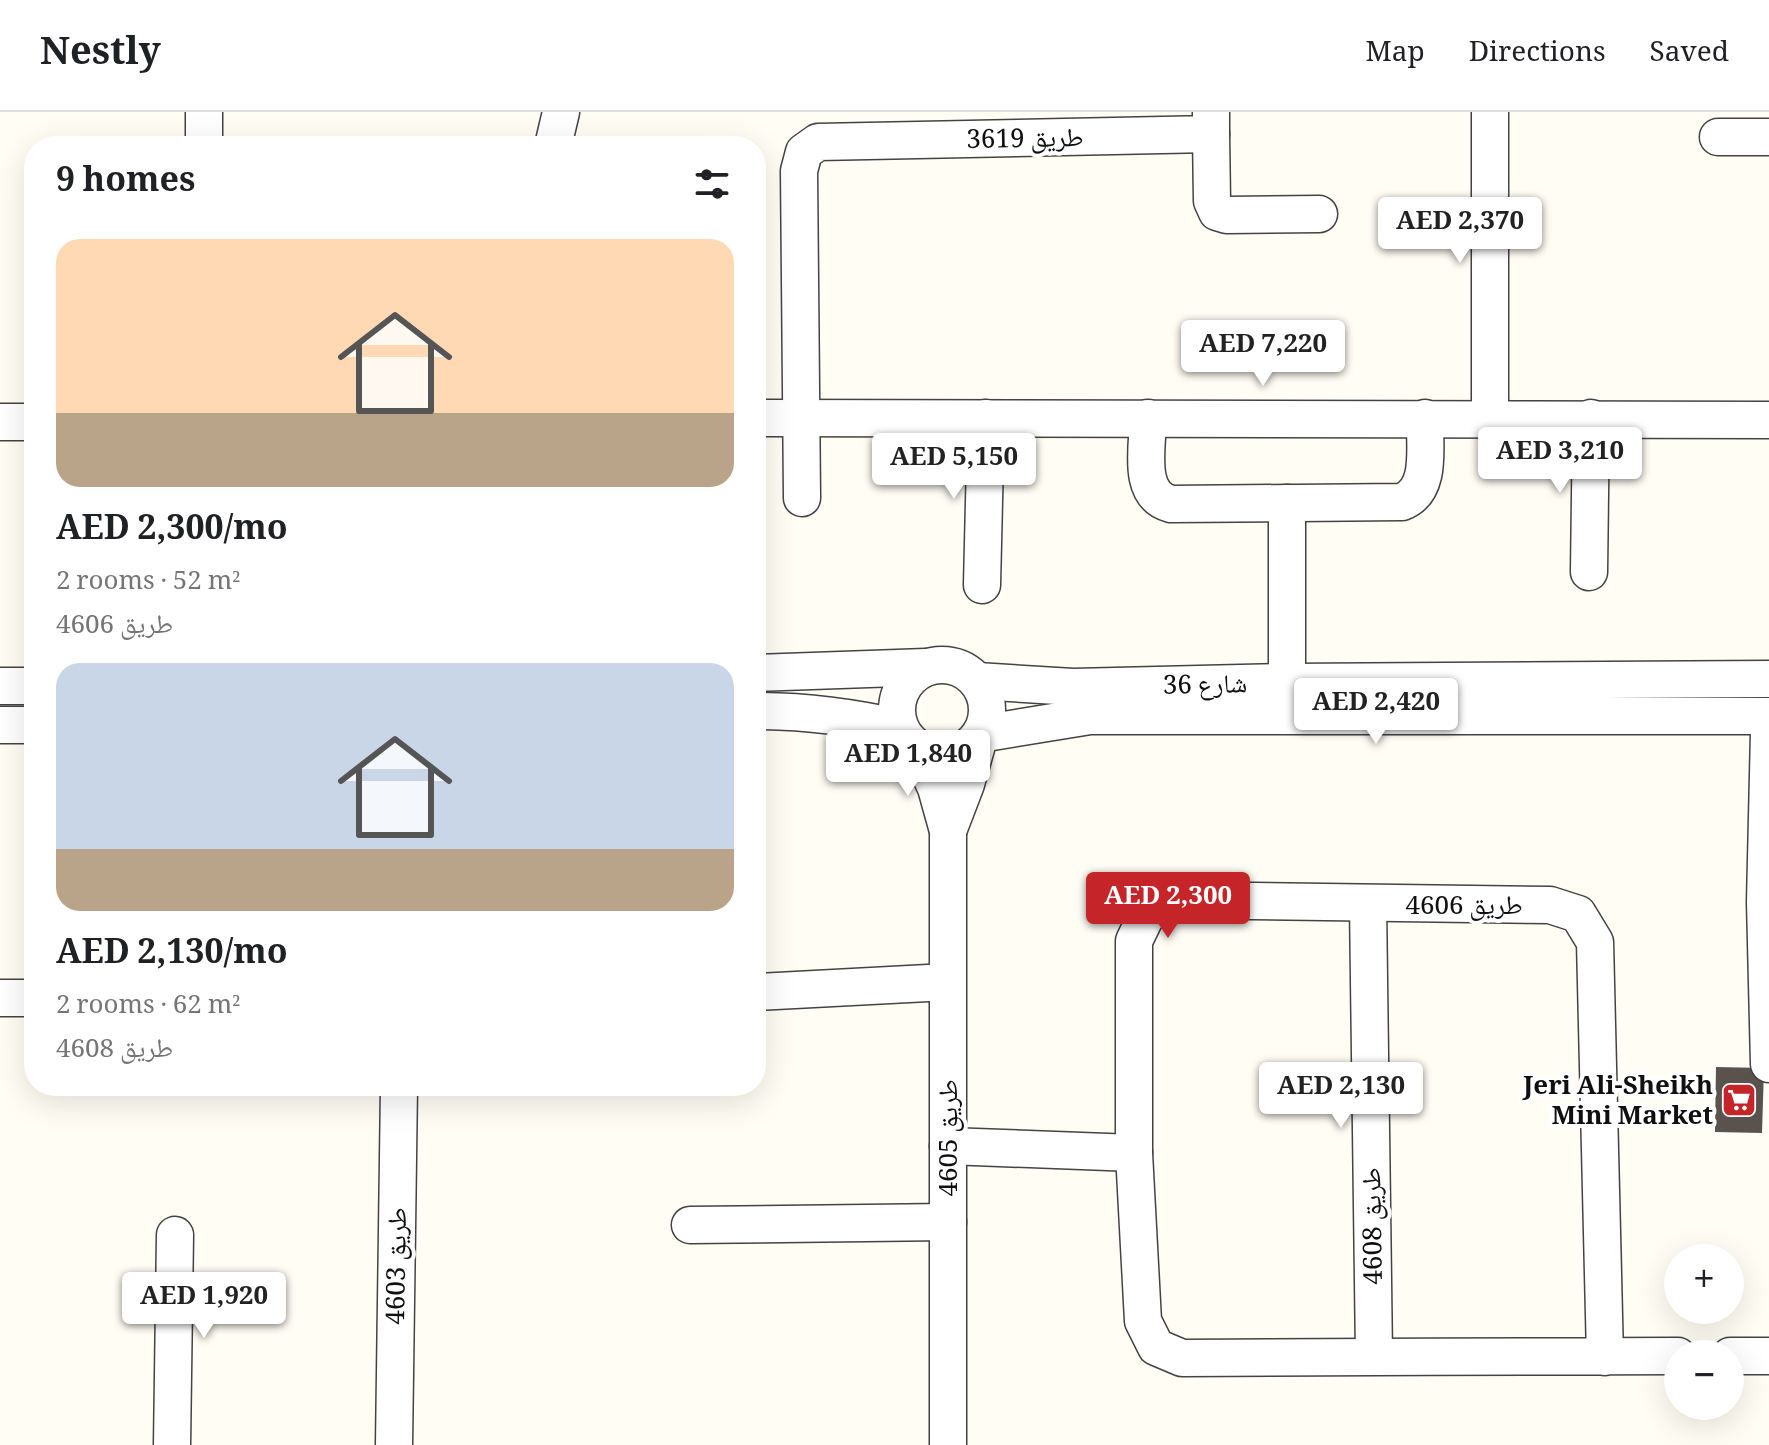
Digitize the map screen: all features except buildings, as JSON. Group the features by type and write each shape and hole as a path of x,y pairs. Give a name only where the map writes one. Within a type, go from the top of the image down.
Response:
{"street":[{"path":"204,112 204,136"},
{"path":"555,136 561,112"},
{"path":"1490,112 1490,418"},
{"path":"1211,123 1212,201 1217,212 1227,215 1319,214"},
{"name":"طريق 3619","path":"803,418 799,171 804,152 818,142 1211,123"},
{"path":"1718,137 1769,137"},
{"path":"766,418 1769,420"},
{"path":"802,498 803,418"},
{"path":"982,585 986,418"},
{"path":"1148,418 1148,483 1156,498 1171,504 1409,500 1419,490 1423,477 1425,418"},
{"path":"1589,572 1591,418"},
{"path":"0,422 24,422"},
{"path":"1287,503 1287,682"},
{"path":"766,673 940,664 954,666 977,681 987,707 980,734 968,746 952,754 934,754 909,738 844,716 766,711"},
{"path":"909,738 896,714 897,699 903,685 913,674 926,667"},
{"name":"شارع 36","path":"977,681 1073,687 1287,682 1769,679"},
{"path":"0,686 24,686"},
{"name":"شارع 36","path":"980,734 1090,716 1769,716"},
{"path":"0,725 24,725"},
{"path":"1769,732 1769,1064"},
{"name":"طريق 4605","path":"948,831 980,734"},
{"name":"طريق 4605","path":"909,738 936,788 948,831 948,1445"},
{"name":"طريق 4606","path":"1605,1357 1595,942 1578,914 1550,905 1178,900 1147,914 1134,941 1134,1153 1143,1321 1156,1347 1182,1358 1374,1356 1605,1357 1664,1356"},
{"name":"طريق 4608","path":"1368,904 1374,1356"},
{"path":"766,991 947,982"},
{"path":"0,998 24,998"},
{"name":"طريق 4603","path":"394,1445 399,1096"},
{"path":"948,1146 1134,1153"},
{"path":"690,1225 948,1222"},
{"path":"172,1445 175,1235"},
{"path":"1744,1356 1769,1356"}],"place":[{"name":"Jeri Ali-Sheikh Mini Market","path":"1739,1100"}]}
